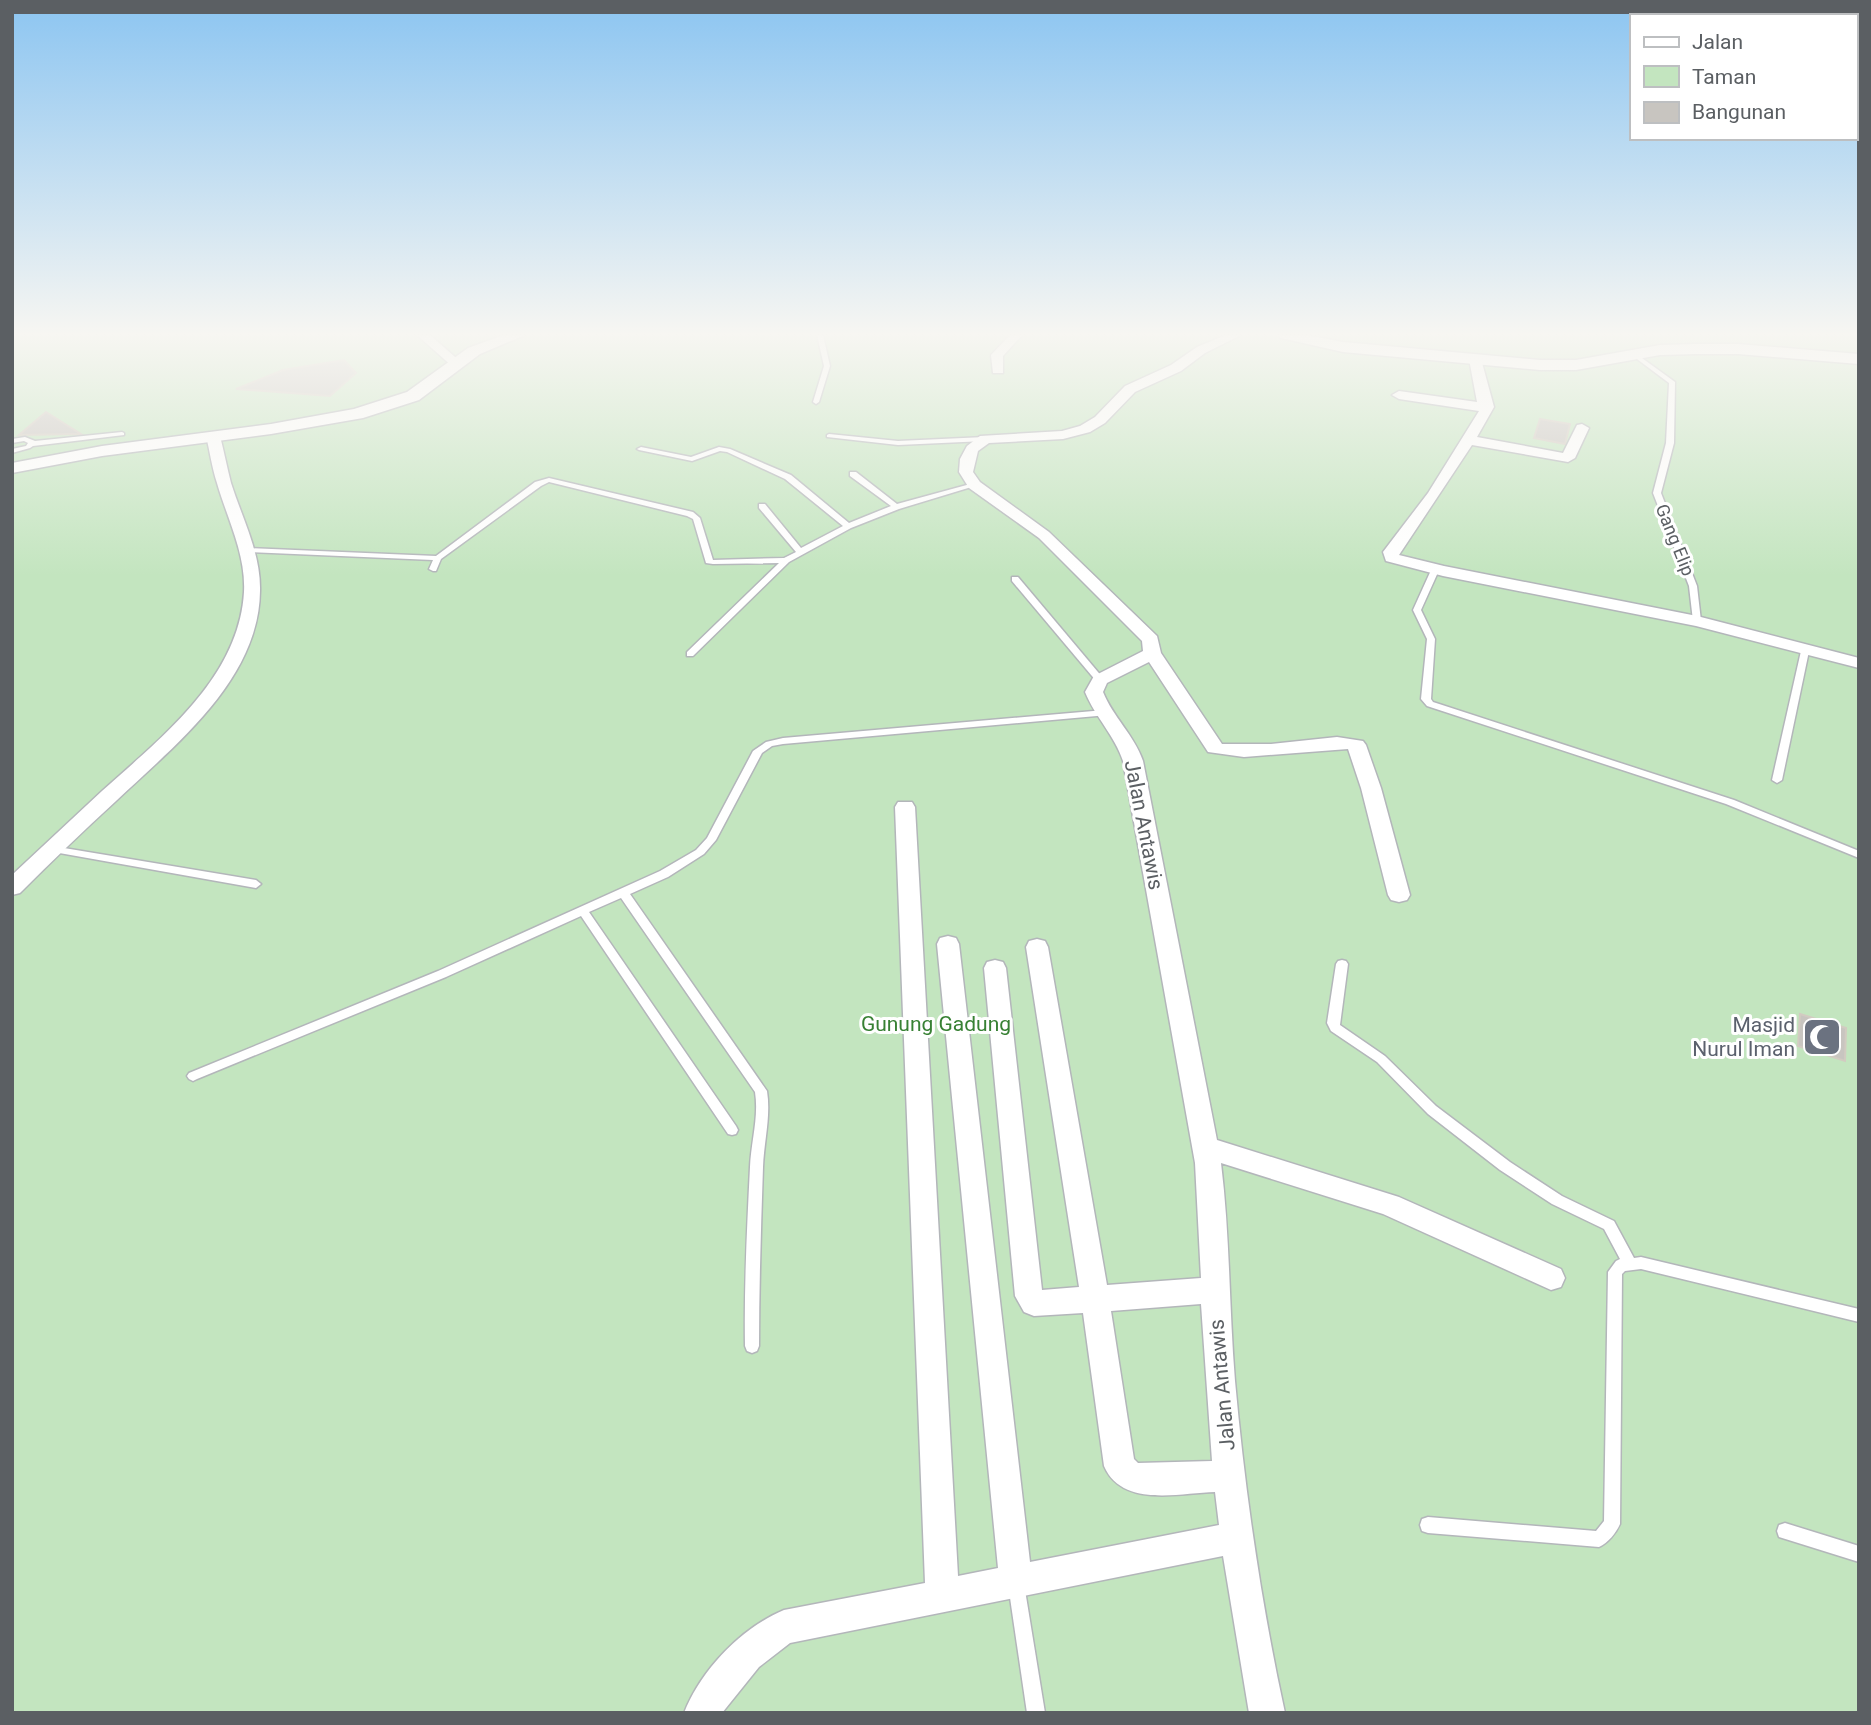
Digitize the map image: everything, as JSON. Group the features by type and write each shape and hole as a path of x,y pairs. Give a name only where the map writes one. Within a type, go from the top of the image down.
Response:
{"street":[{"path":"25,456 102,451 271,429 344,416"},
{"path":"1104,416 1085,429 1056,435 985,439 972,449 967,459 966,472 974,485 1044,535 1150,640 1152,653 1181,695 1205,739 1218,749 1279,749 1345,743 1356,745 1371,788 1399,895"},
{"path":"1482,416 1434,495 1391,552 1394,559 1435,570 1697,621 1859,663"},
{"path":"1468,440 1568,458 1582,428"},
{"path":"12,888 182,729 211,695 229,664 250,613 252,591 247,550 223,480 213,436"},
{"path":"1100,680 1152,653"},
{"name":"Jalan Antawis","path":"1100,680 1094,692 1125,741 1133,761 1205,1147 1213,1203 1214,1290 1229,1476 1236,1538 1267,1713"},
{"path":"905,807 942,1596"},
{"path":"948,944 1016,1581"},
{"path":"1037,947 1121,1466 1128,1475 1140,1479 1229,1476"},
{"path":"995,968 1029,1296 1034,1303 1045,1304 1214,1290"},
{"path":"1205,1147 1390,1205 1552,1278"},
{"path":"701,1713 735,1665 760,1640 784,1627 1236,1538"}],"lane":[{"name":"Gang Elip","path":"1671,416 1670,443 1657,493 1693,586 1697,621"},
{"path":"12,451 25,456 122,434"},
{"path":"829,436 905,443 985,439"},
{"path":"12,440 29,440 25,456"},
{"path":"641,449 685,459 696,458 719,449 728,450 788,477 848,526"},
{"path":"853,474 896,507"},
{"path":"433,569 438,558 538,484 549,480 690,513 696,518 709,561 786,560"},
{"path":"690,654 786,560 848,526 896,507 974,485"},
{"path":"762,506 802,553"},
{"path":"247,550 438,558"},
{"path":"1435,570 1417,610 1431,639 1426,699 1430,704 1730,802 1859,855"},
{"path":"1015,579 1100,680"},
{"path":"1776,780 1805,651"},
{"path":"193,1076 442,974 664,874 700,852 720,827 758,751 769,744 1105,713"},
{"path":"52,849 256,884"},
{"path":"623,892 761,1091 763,1115 758,1146 751,1279 752,1346"},
{"path":"583,911 732,1130"},
{"path":"1342,964 1333,1023 1335,1028 1381,1059 1432,1110 1505,1166 1557,1200 1609,1225 1629,1262"},
{"path":"1428,1525 1600,1539 1612,1524 1615,1272 1620,1265 1629,1262 1641,1263 1859,1316"},
{"path":"1785,1531 1859,1554"},
{"path":"1016,1581 1036,1713"}],"green space":[{"name":"Gunung Gadung","path":"12,416 1859,416 1859,1713 12,1713"}],"building":[{"path":"42,416 52,416 81,434 19,435"},
{"path":"1540,419 1570,424 1565,444 1534,438"},
{"name":"Masjid Nurul Iman","path":"1800,1014 1846,1028 1845,1061 1798,1046"}],"place":[{"name":"Masjid Nurul Iman","path":"1822,1037"}]}
